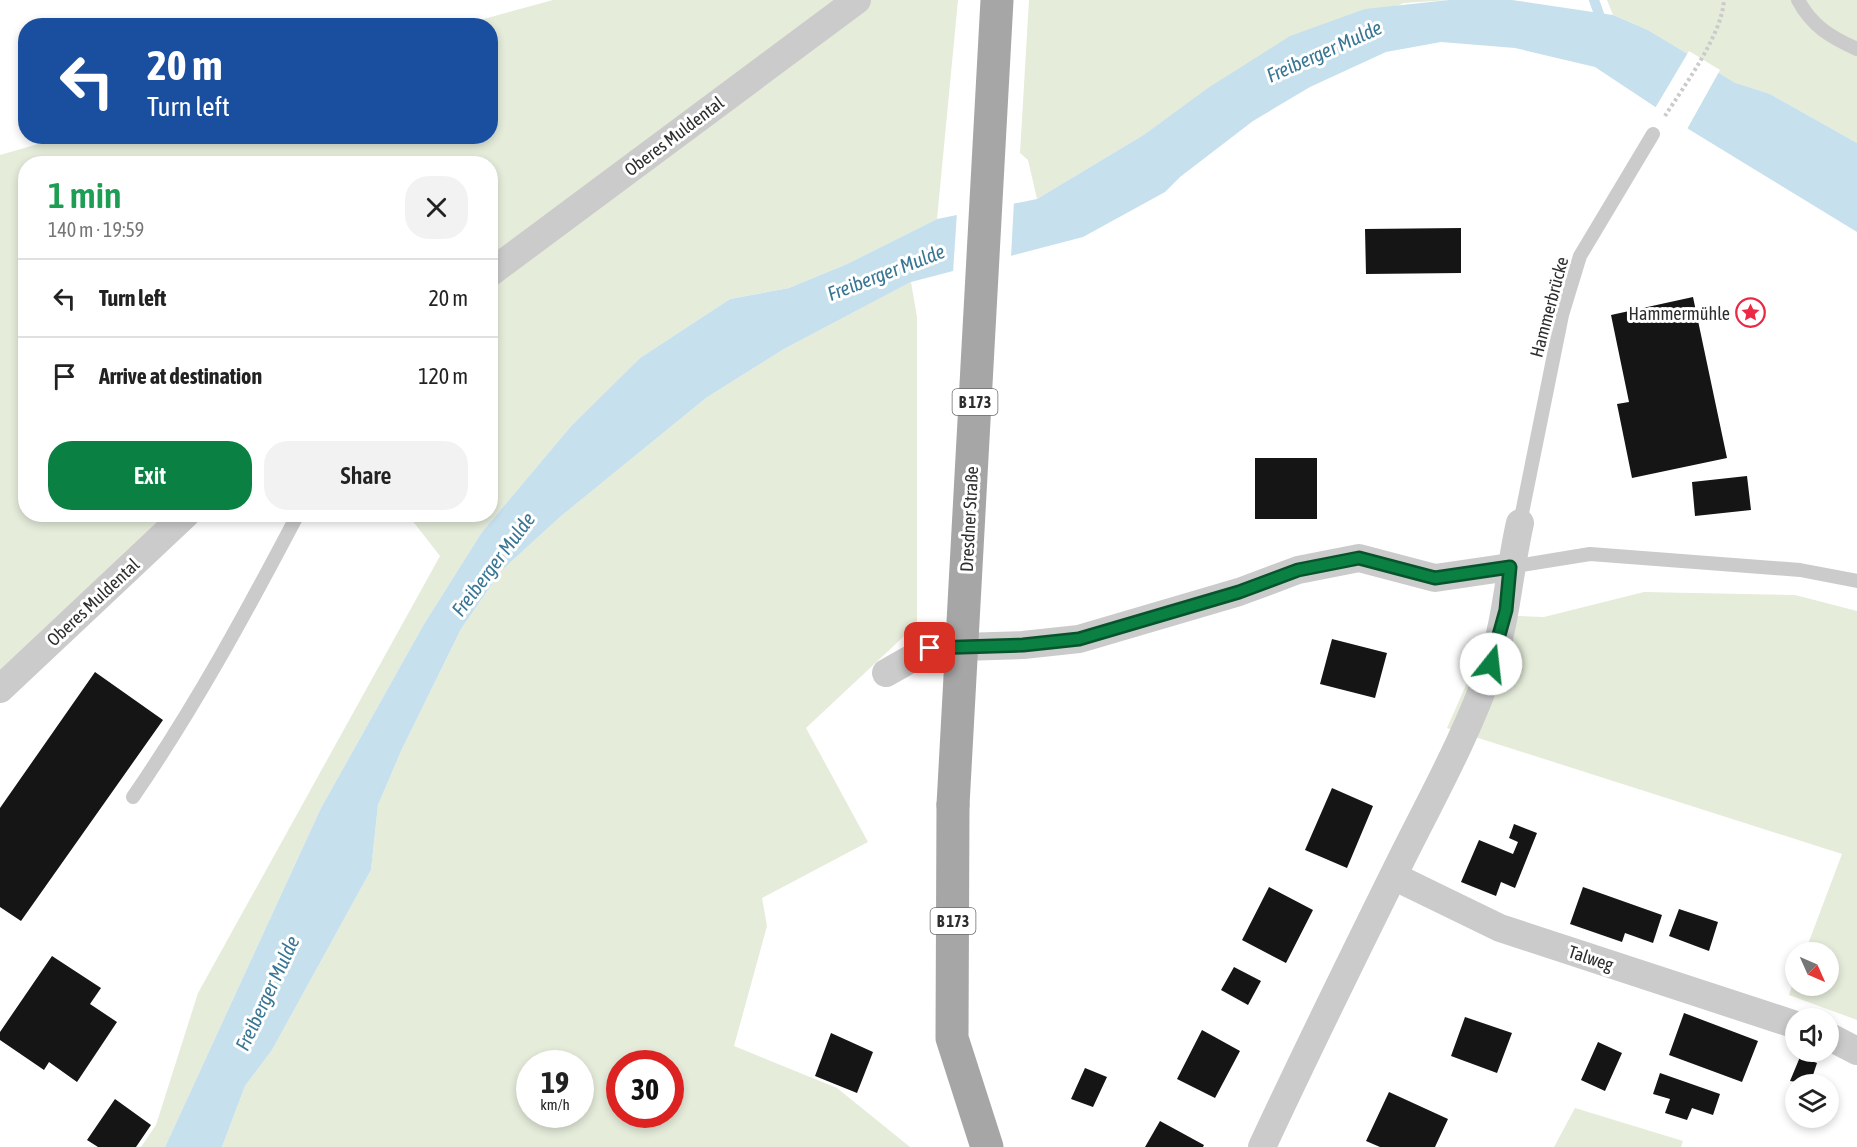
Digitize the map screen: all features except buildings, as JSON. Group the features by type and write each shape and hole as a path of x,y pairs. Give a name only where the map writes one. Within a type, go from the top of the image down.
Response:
{"main road":[{"name":"Dresdner Straße","path":"987,1147 952,1038 953,805 997,0"}],"street":[{"name":"Oberes Muldental","path":"498,267 856,0"},
{"name":"Oberes Muldental","path":"0,688 177,522"},
{"path":"1262,1147 1321,1018 1463,737 1487,675 1506,610 1510,567 1520,523"},
{"path":"886,673 930,648 1023,645 1079,639 1239,592 1298,570 1359,558 1435,578 1510,567"},
{"name":"Talweg","path":"1393,876 1500,928 1785,1021"},
{"path":"1839,1042 1857,1051"}],"lane":[{"path":"1798,0 1808,19 1832,38 1857,48"},
{"name":"Hammerbrücke","path":"1520,523 1562,315 1580,256 1653,134"},
{"path":"133,797 162,754 252,602 294,522"},
{"path":"1510,567 1590,554 1800,570 1857,581"}],"path":[{"path":"1653,134 1702,58 1724,10 1724,0"}],"green space":[{"path":"553,0 958,0 937,219 847,264 789,288 730,299 640,358 572,425 498,513 498,156 18,156 18,522 168,522 0,681 0,155 38,144 498,144 498,18 487,18"},
{"path":"1029,0 1449,0 1404,3 1209,88 1145,134 1037,199 1028,160 1020,153"},
{"path":"1607,0 1857,0 1857,143 1770,94 1735,84 1648,30 1613,15"},
{"path":"911,282 917,317 917,624 806,728 868,842 762,898 767,926 734,1046 837,1088 910,1147 222,1147 245,1086 272,1050 371,870 378,805 402,749 461,629 501,571 560,517 706,398 784,349"},
{"path":"413,522 490,522 424,624 321,808 165,1147 141,1147 156,1125 198,993 440,556"},
{"path":"1644,592 1795,595 1857,611 1857,1020 1839,1013 1839,1008 1824,1008 1792,996 1839,996 1839,942 1809,942 1842,854 1447,728 1497,615 1544,617"},
{"path":"1575,1108 1683,1141 1681,1147 1554,1147"}],"water":[{"name":"Freiberger Mulde","path":"1449,0 1512,0 1613,15 1648,30 1735,83 1770,94 1857,143 1857,232 1690,130 1595,67 1515,48 1441,42 1386,52 1310,87 1253,121 1180,177 1165,192 1083,237 911,282 784,349 706,398 560,517 501,571 461,629 402,749 378,805 371,870 272,1050 245,1086 222,1147 165,1147 321,808 424,624 482,532 490,522 498,522 498,513 572,425 640,358 730,299 789,288 847,264 937,219 1037,199 1145,134 1208,88 1290,36 1365,9"}],"pier":[{"path":"1689,51 1720,70 1686,131 1654,110"},
{"path":"1014,201 1011,257 953,273 957,212"}],"waterway":[{"path":"1594,0 1603,25"}],"place":[{"name":"Hammermühle","path":"1751,313"}],"route":[{"path":"930,648 1023,645 1079,639 1239,592 1298,570 1359,558 1435,578 1510,567 1506,610 1491,664"}]}
